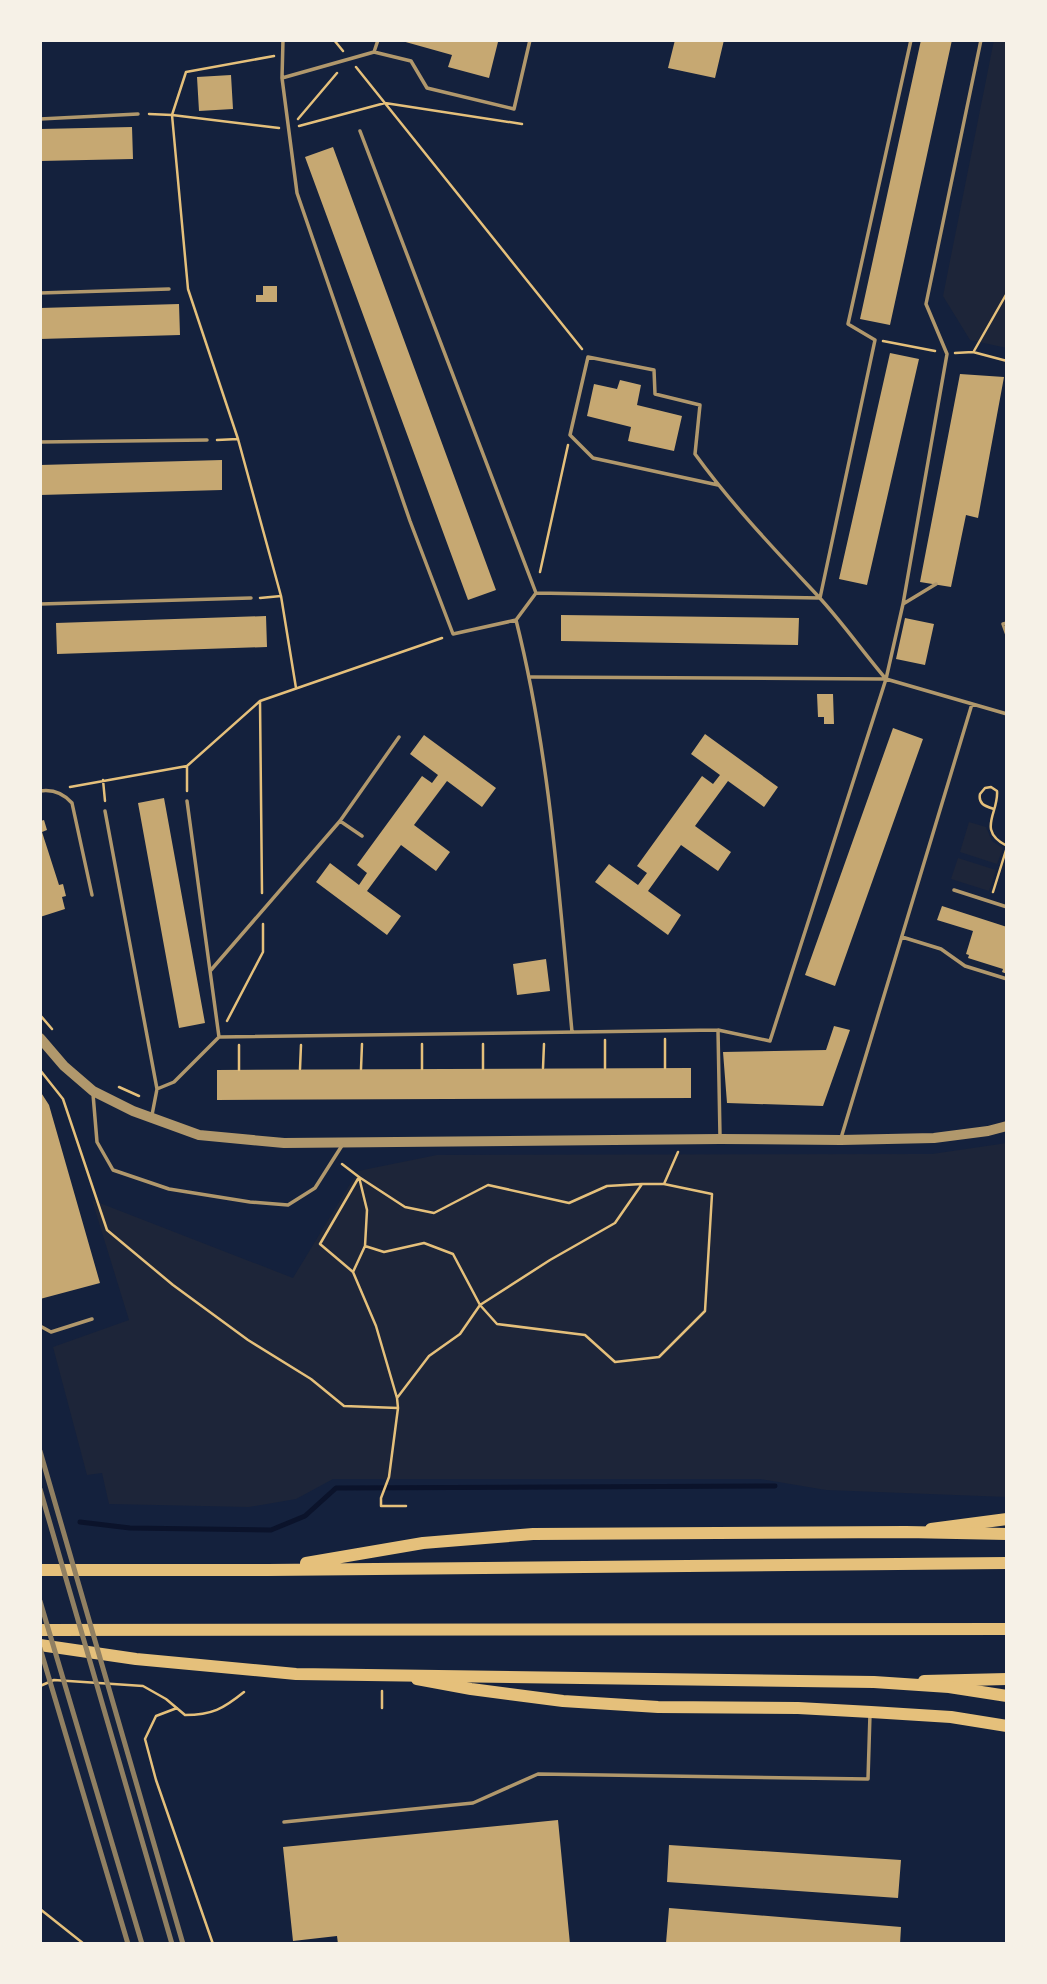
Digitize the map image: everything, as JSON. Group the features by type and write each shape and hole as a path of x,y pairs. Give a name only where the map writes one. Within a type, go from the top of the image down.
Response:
{"main road":[{"path":"906,1532 1007,1519"},
{"path":"268,1570 423,1543 533,1534 1007,1534"},
{"path":"40,1570 1007,1563"},
{"path":"40,1630 1007,1629"},
{"path":"40,1645 136,1660 296,1674 874,1682 1007,1679"},
{"path":"403,1676 471,1689 576,1702 658,1707 798,1708 870,1712 951,1717 1007,1726"},
{"path":"874,1682 949,1687 1007,1696"}],"street":[{"path":"40,1038 64,1066 93,1091 151,1118 199,1135 284,1143 934,1138 1007,1126"}],"lane":[{"path":"283,40 282,78 297,193 410,521 453,634 516,620 536,593"},
{"path":"373,52 378,40"},
{"path":"282,78 373,52 411,61 426,88 514,109 530,40"},
{"path":"820,598 875,340 848,324 911,40"},
{"path":"157,1088 174,1082 219,1037 718,1030 770,1041 886,679 903,604 947,354 926,304 981,40"},
{"path":"40,119 138,114"},
{"path":"360,131 536,593"},
{"path":"40,293 169,289"},
{"path":"718,485 593,458 570,435 588,357 653,370 655,394 700,405 695,454 718,485 776,553 820,598 886,679"},
{"path":"40,442 207,440"},
{"path":"903,604 936,584"},
{"path":"536,593 820,598"},
{"path":"40,604 251,598"},
{"path":"516,620 531,677 551,806 572,1032"},
{"path":"1007,622 1003,624 1007,635"},
{"path":"531,677 886,679 1007,714"},
{"path":"841,1140 972,705"},
{"path":"211,970 340,821 399,737"},
{"path":"40,791 53,791 66,796 72,803 92,895"},
{"path":"187,801 219,1037"},
{"path":"105,811 157,1088 151,1118"},
{"path":"340,821 362,836"},
{"path":"954,890 1007,907"},
{"path":"902,937 941,949 965,966 1007,979"},
{"path":"718,1030 720,1139"},
{"path":"93,1091 97,1142 113,1170 169,1189 288,1205 315,1188 344,1143"},
{"path":"40,1326 51,1332 92,1319"},
{"path":"284,1822 473,1803 538,1774 868,1779 870,1712"}],"path":[{"path":"334,40 588,357"},
{"path":"281,55 186,72 172,115 188,289 238,439 281,596 296,688"},
{"path":"289,129 350,59"},
{"path":"138,114 172,115 289,129 385,103 522,124"},
{"path":"973,352 1007,293"},
{"path":"536,593 570,435"},
{"path":"207,440 238,439"},
{"path":"251,598 281,596"},
{"path":"53,791 187,766 260,701 453,634"},
{"path":"219,1037 263,952 260,701"},
{"path":"187,766 187,801"},
{"path":"103,780 105,811"},
{"path":"989,902 1007,847 995,837 990,828 997,791 991,787 985,788 979,794 979,800 993,809"},
{"path":"40,1015 57,1036"},
{"path":"605,1031 605,1068"},
{"path":"665,1068 666,1031"},
{"path":"543,1068 544,1032"},
{"path":"483,1033 483,1069"},
{"path":"422,1034 422,1069"},
{"path":"300,1069 301,1035"},
{"path":"361,1069 362,1035"},
{"path":"239,1036 239,1070"},
{"path":"40,1070 62,1099 107,1230 173,1285 248,1340 311,1379 344,1406 398,1408"},
{"path":"110,1084 139,1096"},
{"path":"664,1184 683,1139"},
{"path":"334,1159 405,1207 434,1213 488,1185 569,1203 607,1186 664,1184 712,1194 705,1311 659,1357 615,1362 585,1335 497,1324 480,1304 453,1254 424,1243 384,1252 365,1246"},
{"path":"359,1177 320,1244 353,1272 376,1326 398,1408 389,1477 380,1506 405,1506"},
{"path":"353,1272 365,1246 367,1210 359,1177"},
{"path":"397,1398 429,1356 460,1334 480,1304 615,1223 642,1184"},
{"path":"40,1686 54,1680 143,1686 166,1699 185,1715 206,1715 226,1706 244,1692"},
{"path":"382,1690 382,1708"},
{"path":"177,1708 156,1716 145,1739 156,1780 213,1944"},
{"path":"40,1909 84,1944"}],"shaded area":[{"path":"994,40 1007,40 1007,348 970,340 943,296"},
{"path":"969,822 986,827 992,841 1003,848 997,864 960,852"},
{"path":"958,858 996,870 989,891 951,879"},
{"path":"1007,1143 1007,1497 826,1490 760,1479 333,1479 296,1499 249,1507 109,1504 102,1473 87,1475 53,1347 129,1320 92,1200 293,1278 358,1171 437,1155 932,1154"}],"building":[{"path":"675,40 724,40 715,78 668,68"},
{"path":"921,40 952,40 890,325 860,319"},
{"path":"402,41 498,42 489,78 448,67 452,55"},
{"path":"231,75 233,109 199,111 197,77"},
{"path":"132,127 133,159 40,161 40,129"},
{"path":"333,147 496,590 468,600 305,157"},
{"path":"263,286 277,286 277,302 256,302 256,295 263,295"},
{"path":"179,304 180,335 40,339 40,308"},
{"path":"890,353 919,359 867,585 839,579"},
{"path":"960,374 1004,377 978,518 966,515 951,587 920,582"},
{"path":"620,380 641,385 637,405 682,416 674,451 628,441 631,427 587,416 594,384 617,389"},
{"path":"222,460 222,490 40,495 40,465"},
{"path":"561,615 799,618 798,645 561,641"},
{"path":"266,616 267,647 57,654 56,623"},
{"path":"905,618 934,624 925,665 896,659"},
{"path":"817,694 833,694 834,724 824,724 824,717 818,717"},
{"path":"893,728 923,739 835,986 805,975"},
{"path":"705,734 778,787 764,807 728,781 695,826 731,852 718,871 681,845 648,891 681,915 668,935 595,882 609,864 638,885 647,873 637,866 702,776 713,784 720,775 691,754"},
{"path":"424,735 496,788 482,807 447,781 414,825 450,852 436,871 401,845 367,891 401,916 387,935 316,882 330,863 359,885 367,873 357,865 422,776 432,783 438,775 410,754"},
{"path":"164,798 205,1023 179,1028 138,803"},
{"path":"44,820 47,830 42,832 59,885 63,884 66,896 62,897 65,909 40,917 40,821"},
{"path":"942,906 1007,927 1007,974 1002,972 1003,969 968,958 969,955 966,954 973,931 937,920"},
{"path":"546,959 550,991 517,995 513,964"},
{"path":"834,1026 850,1030 823,1106 727,1103 723,1052 826,1050"},
{"path":"691,1068 691,1098 217,1100 217,1070"},
{"path":"40,1091 49,1105 100,1283 40,1299"},
{"path":"558,1820 570,1944 338,1944 337,1936 293,1941 283,1847"},
{"path":"669,1845 901,1860 898,1898 667,1882"},
{"path":"669,1908 901,1927 900,1944 666,1943"}],"waterway":[{"path":"80,1522 130,1528 271,1530 305,1516 336,1488 775,1486"}],"railway":[{"path":"40,1451 183,1944"},
{"path":"40,1489 172,1944"},
{"path":"40,1601 142,1944"},
{"path":"40,1648 128,1944"}]}
